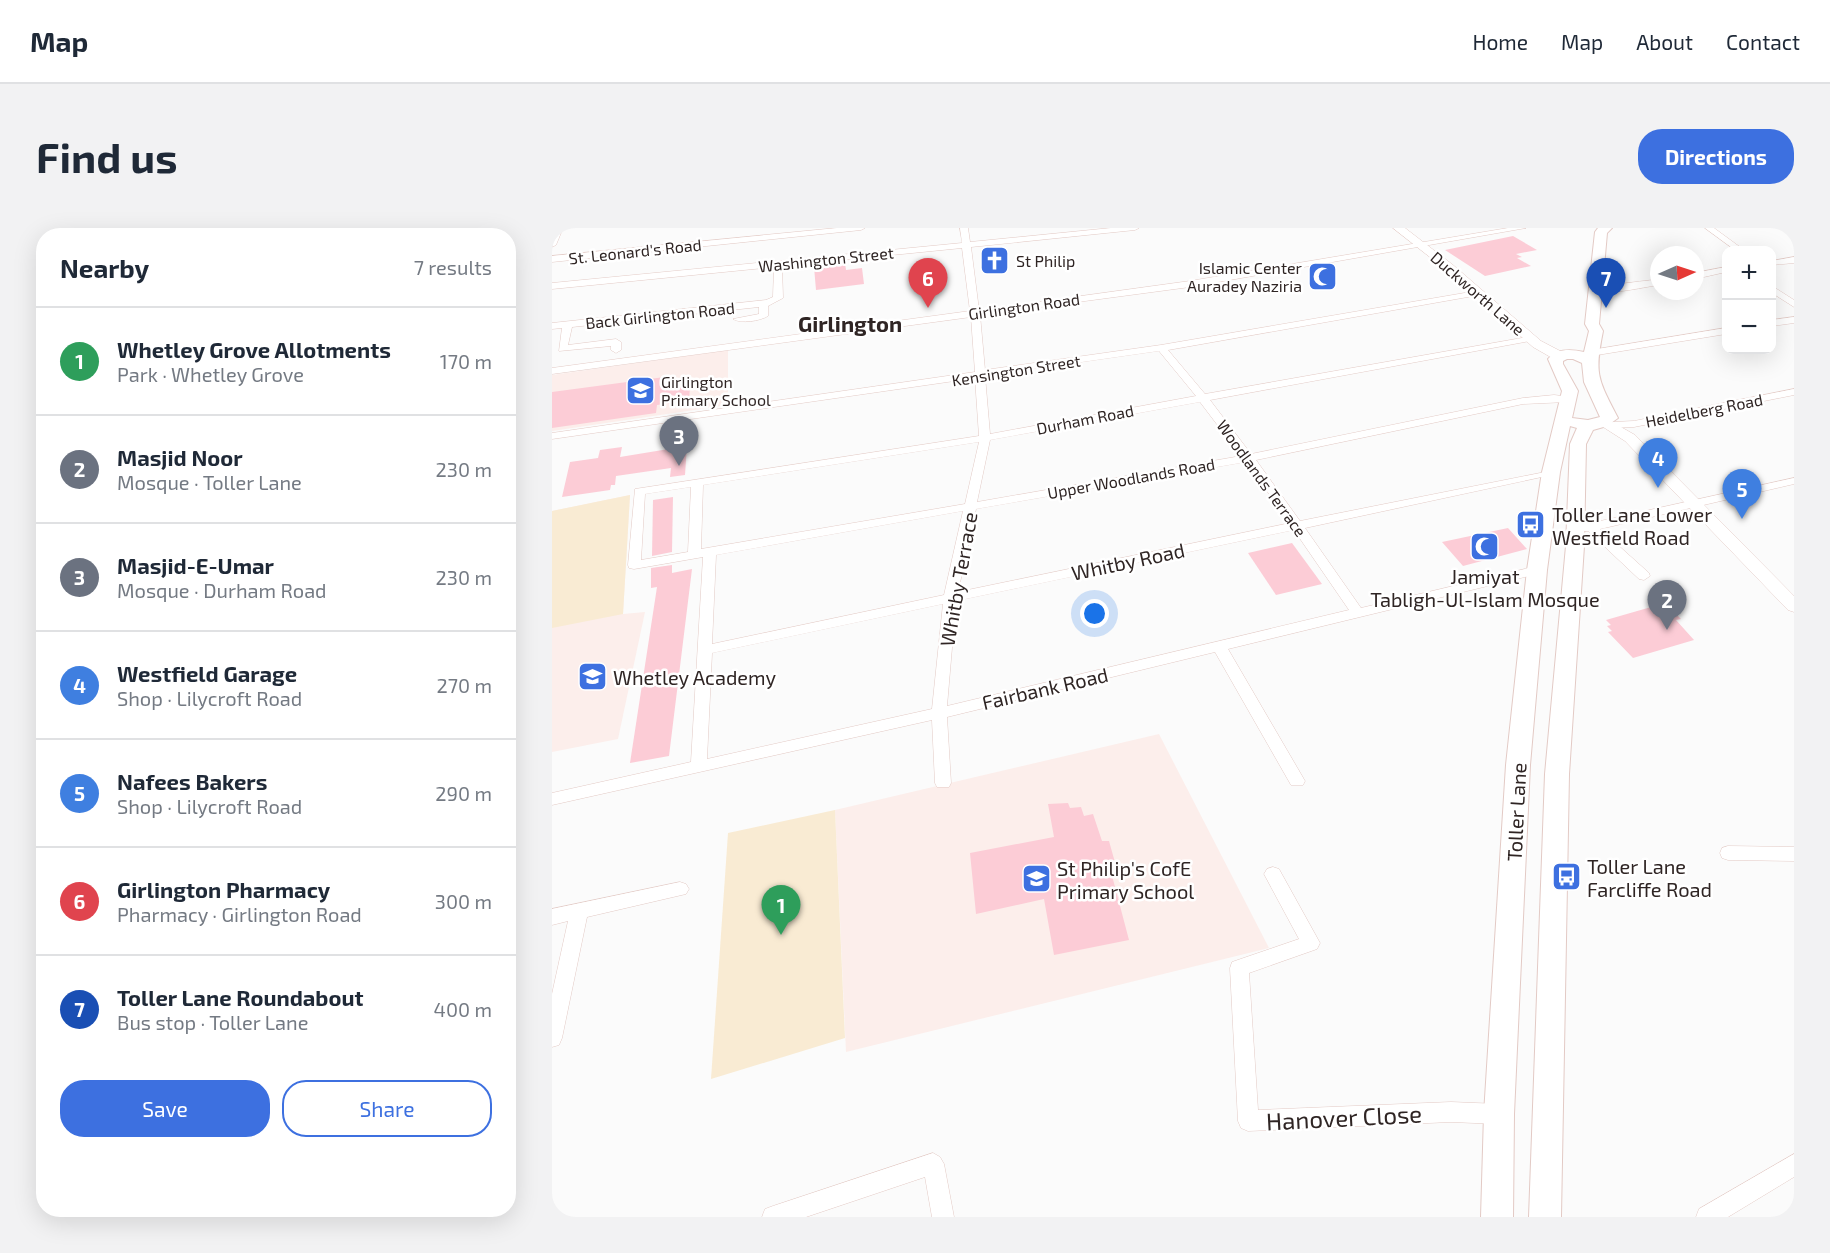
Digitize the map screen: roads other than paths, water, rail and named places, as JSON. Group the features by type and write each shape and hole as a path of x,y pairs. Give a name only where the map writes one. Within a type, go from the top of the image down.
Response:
{"main road":[{"path":"1566,405 1572,420 1602,424 1610,416 1592,382 1590,357 1596,331 1592,324 1601,230"},
{"path":"1575,354 1582,329 1592,324"},
{"path":"1559,356 1575,354 1590,357"},
{"name":"Toller Lane","path":"1497,1217 1499,1114 1518,765 1537,570 1551,472 1569,384 1556,365 1555,359 1559,356"},
{"name":"Toller Lane","path":"1545,1217 1557,774 1573,574 1583,527 1576,476 1578,439 1602,424"},
{"path":"1551,472 1576,476"},
{"path":"1537,570 1573,574"},
{"path":"1527,675 1563,681"},
{"path":"1518,765 1557,774"}],"street":[{"path":"552,244 559,228"},
{"name":"St. Leonard's Road","path":"552,259 861,228"},
{"name":"Whitby Terrace","path":"943,783 939,713 950,599 985,438 975,313 964,228"},
{"name":"Washington Street","path":"552,286 1135,228"},
{"name":"Duckworth Lane","path":"1398,228 1479,292 1530,338 1559,356"},
{"name":"Girlington Road","path":"552,371 1190,284 1522,228"},
{"path":"1709,228 1734,246"},
{"path":"1788,228 1794,232"},
{"path":"1776,262 1794,260"},
{"path":"738,319 763,316 766,303 778,298 778,264"},
{"path":"1704,274 1722,271"},
{"path":"1595,289 1614,290 1650,284"},
{"name":"Kensington Street","path":"552,436 1161,348 1479,292"},
{"path":"1776,293 1794,304"},
{"name":"Back Girlington Road","path":"552,326 766,303"},
{"path":"1776,322 1794,320"},
{"path":"568,324 562,348 616,342 616,350"},
{"path":"1590,357 1722,332"},
{"name":"Durham Road","path":"634,565 639,491 985,438 1530,338"},
{"name":"Woodlands Terrace","path":"1161,348 1204,397 1298,525 1358,613"},
{"name":"Heidelberg Road","path":"1602,424 1634,424 1794,392"},
{"name":"Upper Woodlands Road","path":"634,565 1248,458 1523,401 1554,398 1566,405"},
{"path":"1602,424 1630,438 1794,606"},
{"name":"Whitby Road","path":"705,650 1551,472"},
{"path":"1583,527 1794,481"},
{"path":"694,555 698,482"},
{"path":"1583,527 1644,576"},
{"path":"699,766 710,552"},
{"name":"Fairbank Road","path":"552,799 939,713 1537,570"},
{"path":"1219,646 1297,781"},
{"path":"1728,853 1794,854"},
{"name":"Hanover Close","path":"1273,874 1311,943 1239,968 1248,1121 1451,1112 1499,1114"},
{"path":"552,917 680,889"},
{"path":"553,1029 579,912"},
{"path":"773,1217 933,1164 944,1217"},
{"path":"1707,1217 1794,1165"}],"place":[{"name":"St Philip","path":"995,260"},
{"name":"Islamic Center Auradey Naziria","path":"1323,276"},
{"name":"Girlington Pharmacy","path":"928,308"},
{"name":"Toller Lane Roundabout","path":"1606,308"},
{"name":"Girlington Primary School","path":"640,390"},
{"name":"Masjid-E-Umar","path":"679,466"},
{"name":"Westfield Garage","path":"1658,488"},
{"name":"Nafees Bakers","path":"1742,519"},
{"name":"Toller Lane Lower Westfield Road","path":"1531,525"},
{"name":"Jamiyat Tabligh-Ul-Islam Mosque","path":"1485,546"},
{"name":"Masjid Noor","path":"1667,630"},
{"name":"Whetley Academy","path":"592,677"},
{"name":"Toller Lane Farcliffe Road","path":"1566,877"},
{"name":"St Philip's CofE Primary School","path":"1036,879"},
{"name":"Whetley Grove Allotments","path":"781,935"}],"district":[{"name":"Girlington","path":"850,323"}]}
